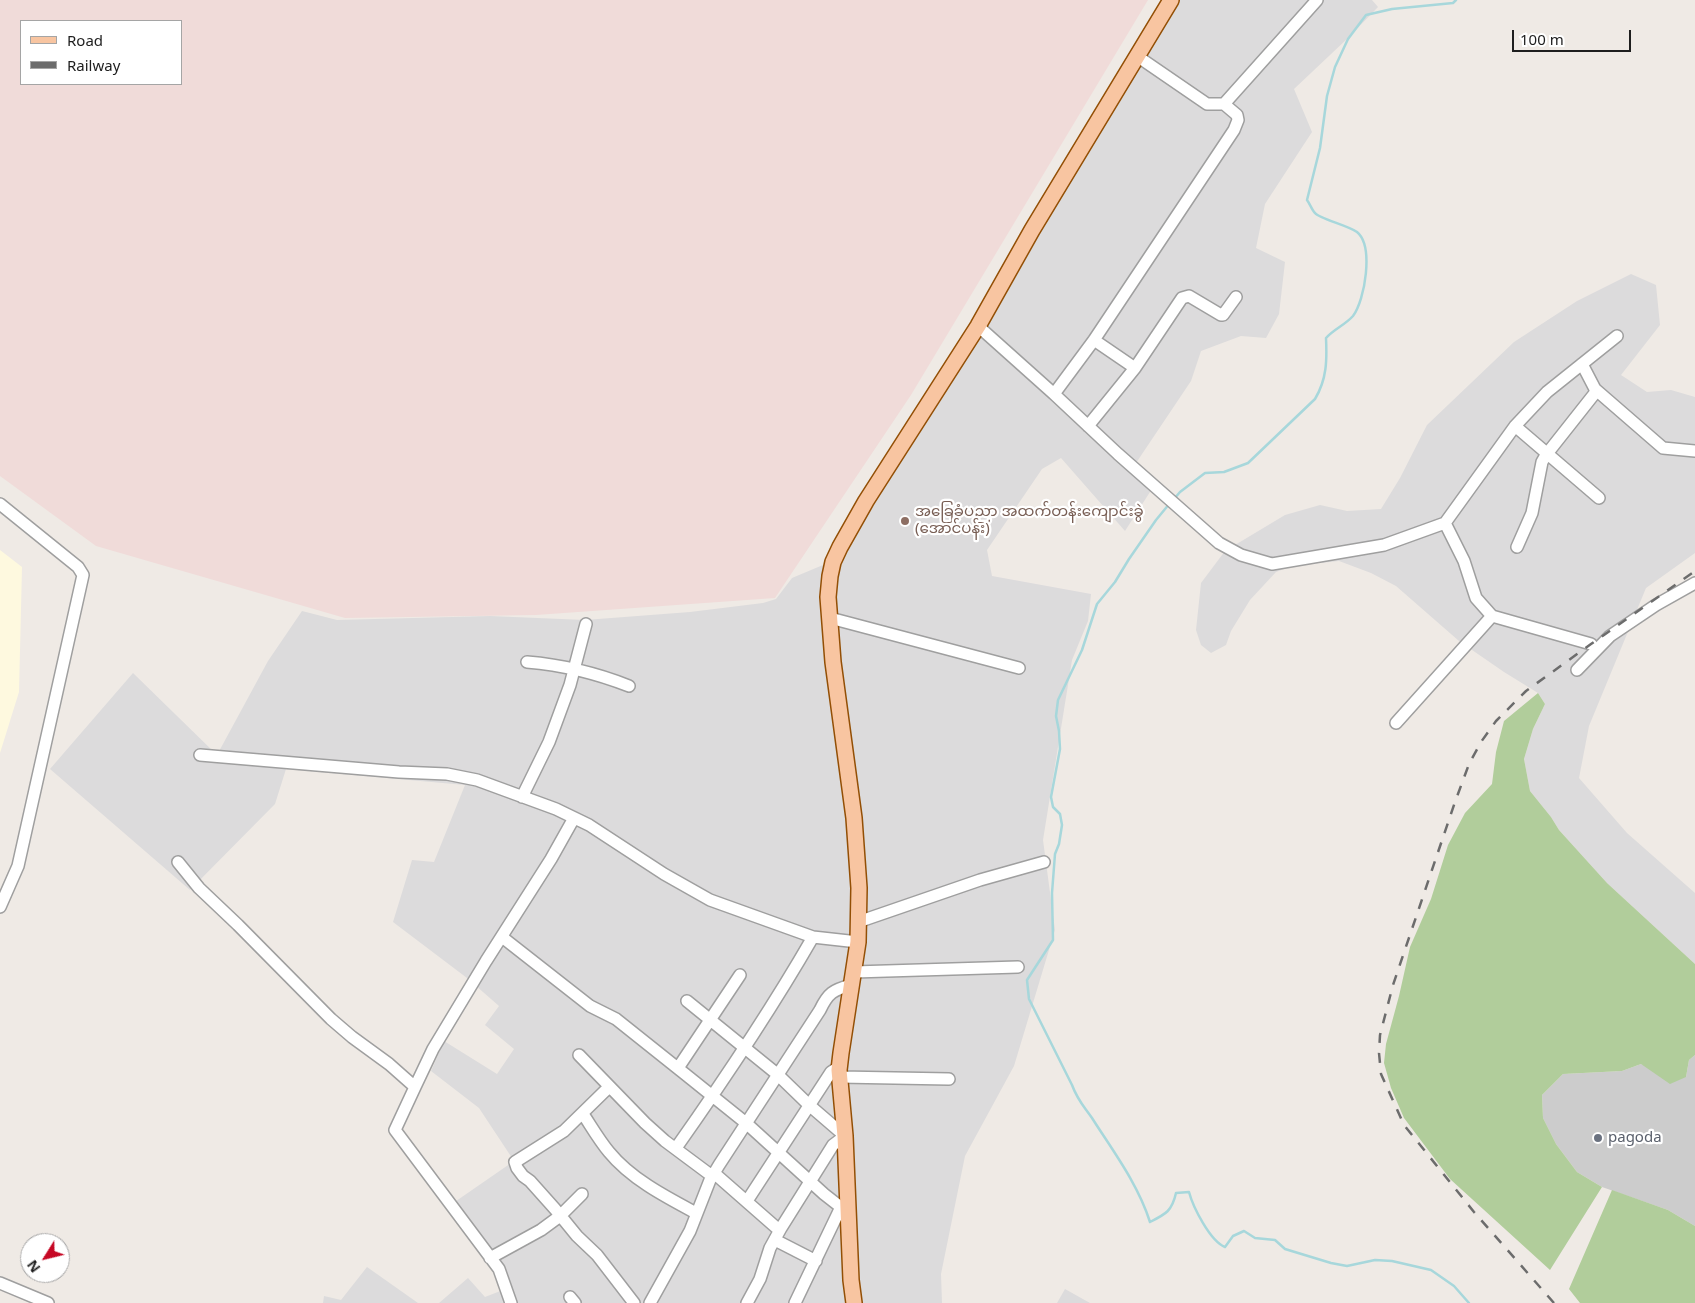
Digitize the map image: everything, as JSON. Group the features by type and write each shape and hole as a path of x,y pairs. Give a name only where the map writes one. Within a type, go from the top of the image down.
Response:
{"main road":[{"path":"854,1303 844,1210 845,1136 840,1071 858,942 859,888 854,818 833,662 828,597 830,576 840,547 866,501 978,326 1032,230 1171,0"}],"street":[{"path":"1224,104 1317,0"},
{"path":"1054,394 1094,340 1234,130 1238,120 1237,115 1224,104 1207,104 1137,56"},
{"path":"1088,426 1135,368 1182,298 1189,296 1223,315 1236,297"},
{"path":"978,326 1219,543 1240,555 1272,564 1384,545 1445,523 1515,426 1548,392 1617,336"},
{"path":"1094,340 1135,368"},
{"path":"1582,364 1595,389 1663,448 1695,451"},
{"path":"1517,547 1532,512 1542,462 1595,393 1595,389"},
{"path":"1515,426 1546,455 1599,498"},
{"path":"0,504 78,567 83,575 18,866 0,908"},
{"path":"1445,523 1464,561 1476,598 1492,616 1591,644"},
{"path":"1577,670 1610,636 1656,605 1695,583"},
{"path":"1396,723 1492,616"},
{"path":"830,618 1019,668"},
{"path":"522,797 549,742 570,685 586,624"},
{"path":"527,662 553,664 575,669 604,676 629,686"},
{"path":"200,755 399,772 447,774 477,780 590,825 664,874 710,900 813,937 858,942"},
{"path":"511,1303 498,1269 395,1130 433,1050 551,859 574,818"},
{"path":"178,862 199,888 245,931 331,1019 416,1087"},
{"path":"858,922 980,880 1044,862"},
{"path":"502,937 590,1006 616,1019 678,1068 746,1123 844,1210 795,1303"},
{"path":"676,1148 745,1046 813,937"},
{"path":"650,1303 690,1231 713,1175 826,998 833,991 852,979 1018,967"},
{"path":"678,1068 740,975"},
{"path":"687,1001 745,1046 845,1136 833,1145 777,1235 760,1279 747,1303"},
{"path":"579,1055 645,1123 746,1201 777,1235 816,1261"},
{"path":"746,1201 831,1072 840,1071 949,1079"},
{"path":"610,1087 564,1131 515,1162 523,1176 530,1181 576,1236 597,1255 634,1303"},
{"path":"582,1114 609,1152 628,1171 696,1213"},
{"path":"490,1258 541,1230 560,1216 582,1194"},
{"path":"0,1283 48,1303"}],"shaded area":[{"path":"0,0 1148,0 911,395 775,598 536,615 345,618 96,546 0,476"},
{"path":"1178,0 1372,0 1378,7 1294,89 1312,132 1265,204 1256,248 1285,262 1279,314 1266,338 1241,336 1201,351 1191,381 1136,463 1157,481 1125,531 1061,458 1042,469 987,550 992,576 1091,594 1088,621 1072,660 1043,840 1055,930 1014,1066 965,1156 941,1274 942,1303 439,1303 468,1278 485,1297 503,1290 494,1267 446,1208 514,1161 479,1108 431,1071 444,1041 497,1074 514,1049 485,1025 499,1006 467,978 393,922 412,860 434,862 465,785 286,769 275,804 190,890 50,769 133,673 217,755 268,661 302,611 337,620 490,616 585,620 690,612 763,603 776,599 792,578 842,557 872,503 1063,186"},
{"path":"1631,274 1656,285 1660,325 1621,375 1647,392 1671,390 1695,397 1695,553 1646,588 1589,726 1579,778 1627,833 1695,893 1695,964 1607,883 1559,830 1530,791 1524,759 1533,729 1545,704 1538,693 1459,641 1396,586 1371,573 1339,561 1292,566 1276,572 1250,600 1231,631 1226,645 1211,653 1201,645 1196,630 1201,583 1225,551 1285,515 1320,505 1347,511 1381,509 1400,478 1427,425 1514,342 1577,301"},
{"path":"0,550 22,567 19,692 0,753"},
{"path":"1695,1055 1695,1226 1668,1210 1602,1187 1577,1172 1556,1144 1543,1118 1542,1095 1563,1074 1622,1071 1641,1064 1686,1077 1689,1060"},
{"path":"367,1267 418,1303 323,1303 324,1296 341,1300"},
{"path":"1065,1289 1090,1303 1057,1303"}],"green space":[{"path":"1538,693 1545,704 1533,729 1524,759 1530,791 1559,830 1607,883 1695,964 1695,1055 1689,1060 1686,1077 1670,1084 1641,1064 1622,1071 1563,1074 1542,1095 1543,1118 1556,1144 1577,1172 1602,1187 1550,1270 1450,1179 1404,1118 1391,1088 1384,1063 1386,1044 1410,947 1431,899 1448,845 1465,813 1492,784 1496,752 1504,721"},
{"path":"1612,1190 1668,1210 1695,1226 1695,1303 1580,1303 1569,1289"}],"waterway":[{"path":"1174,499 1180,492 1205,473 1224,472 1248,463 1315,399 1322,384 1325,369 1326,338 1353,316 1361,298 1366,273 1365,249 1362,239 1353,229 1318,215 1307,200 1320,148 1327,96 1335,67 1348,39 1366,15 1392,9 1453,3 1456,0"},
{"path":"1170,503 1156,520 1115,582 1097,604 1082,650 1058,700 1056,716 1060,749 1051,797 1053,807 1060,814 1062,825 1059,844 1055,854 1052,893 1053,940 1027,980 1029,999 1076,1095 1132,1181 1150,1222 1168,1211 1176,1193 1189,1192 1194,1206 1208,1231 1219,1244 1225,1247 1233,1236 1244,1231 1255,1238 1275,1240 1285,1249 1331,1263 1347,1266 1375,1260 1392,1261 1431,1270 1454,1286 1469,1303"}],"railway":[{"path":"1554,1303 1474,1212 1404,1125 1381,1074 1380,1035 1393,985 1455,802 1469,764 1481,742 1496,721 1526,691 1695,571"}],"place":[{"name":"အခြေခံပညာ အထက်တန်းကျောင်းခွဲ (အောင်ပန်း)","path":"905,521"},
{"name":"pagoda","path":"1598,1138"}]}
